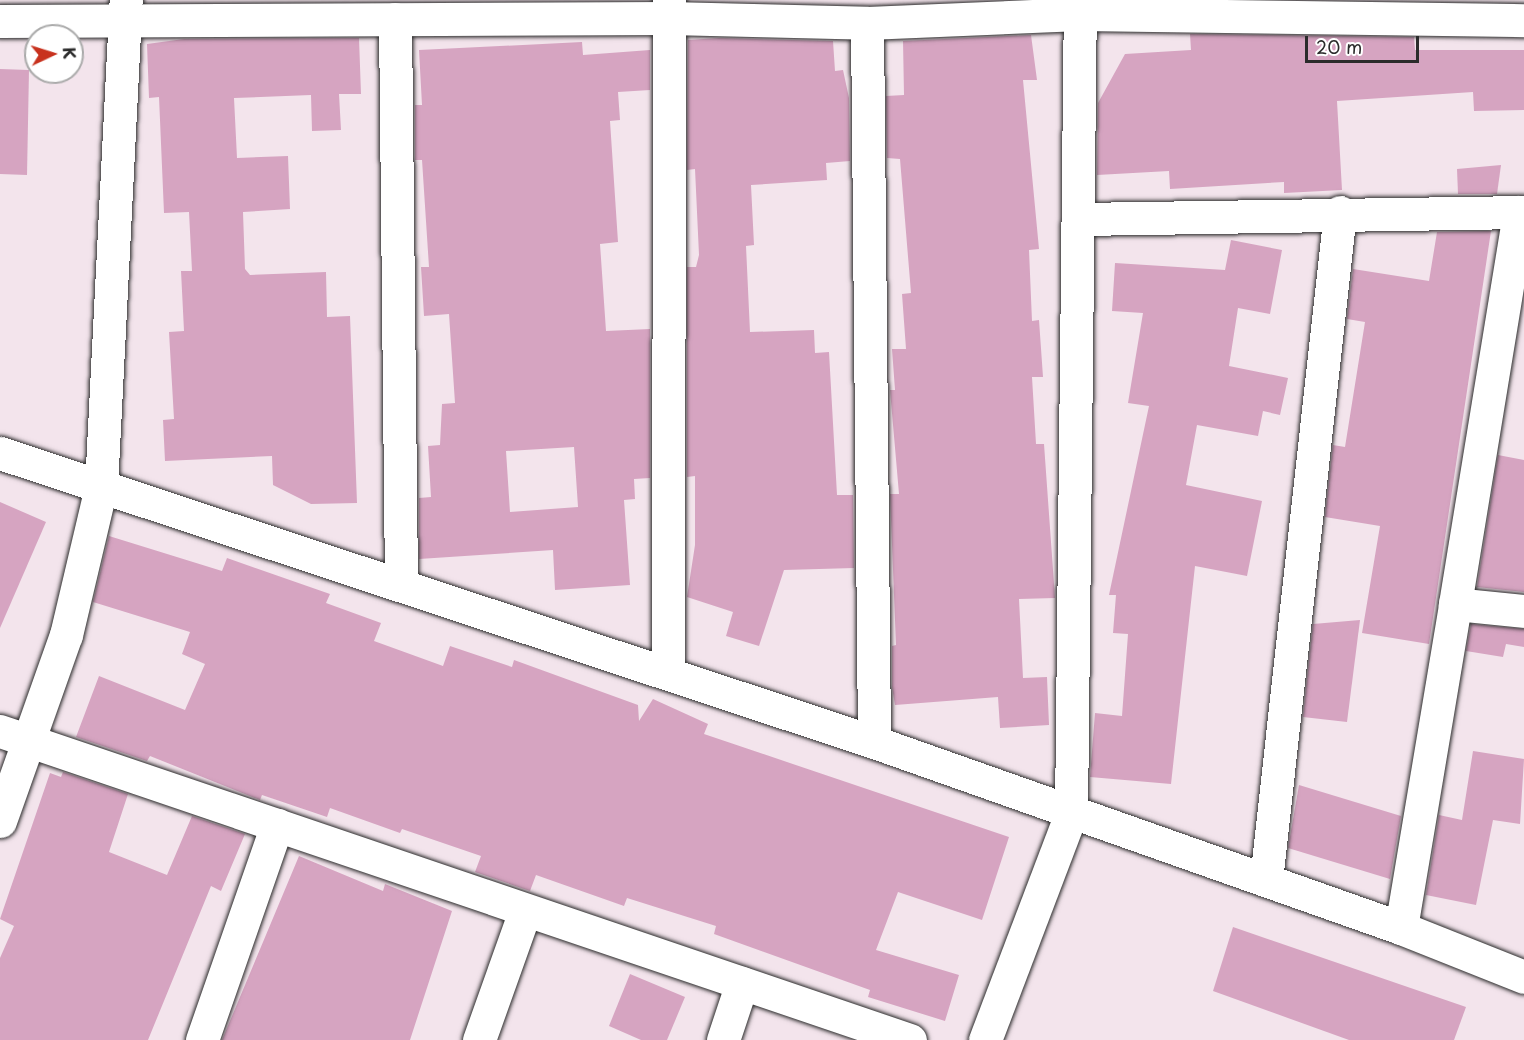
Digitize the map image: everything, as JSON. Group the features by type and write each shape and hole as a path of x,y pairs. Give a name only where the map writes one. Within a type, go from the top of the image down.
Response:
{"street":[{"path":"985,1040 1071,814 1080,7"},
{"path":"0,21 126,12 395,19 669,9 867,23 1080,7 1524,20"},
{"path":"668,672 669,9"},
{"path":"0,821 14,736 66,635 100,487 126,12"},
{"path":"395,19 401,584"},
{"path":"867,23 874,742"},
{"path":"1079,219 1340,212 1522,212 1401,928"},
{"path":"1266,880 1340,212"},
{"path":"0,453 874,742 1071,814 1401,928 1524,977"},
{"path":"1455,604 1524,611"},
{"path":"14,736 910,1040"},
{"path":"202,1040 277,825"},
{"path":"479,1040 525,911"},
{"path":"723,1040 742,982"}],"building":[{"path":"1190,34 1414,37 1415,50 1524,50 1524,110 1474,111 1473,92 1337,101 1342,190 1284,193 1284,182 1170,189 1169,171 1097,175 1098,103 1125,54 1191,50"},
{"path":"1031,35 1037,80 1023,80 1039,249 1029,250 1032,321 1039,320 1043,377 1032,377 1036,444 1044,444 1055,598 1019,599 1023,678 1047,677 1049,725 1000,728 998,697 895,705 892,687 892,646 896,645 890,494 899,494 890,390 895,390 892,349 906,349 902,294 911,293 900,159 887,158 886,96 904,95 903,41"},
{"path":"359,38 361,94 339,94 341,130 312,131 311,95 234,98 237,158 288,156 290,209 243,212 245,269 250,275 326,272 327,317 350,316 357,503 311,504 273,485 272,456 165,461 163,420 174,419 169,332 184,331 181,271 192,271 189,212 164,213 159,97 149,98 147,44 184,39"},
{"path":"719,38 833,41 835,71 843,70 849,98 850,161 826,163 827,180 751,185 754,245 746,246 750,332 814,330 815,353 829,352 837,495 853,495 854,568 784,570 759,646 726,636 733,612 687,597 695,545 695,476 687,477 687,267 696,267 699,255 695,169 687,170 688,40"},
{"path":"582,42 583,55 650,50 650,90 618,92 620,120 610,121 618,242 600,244 606,331 650,329 650,478 634,479 635,499 624,500 630,585 555,590 553,550 419,559 419,498 431,497 428,446 440,445 442,404 455,403 449,314 424,316 421,267 429,267 422,160 415,160 415,105 422,105 419,50","holes":["574,447 578,507 510,512 506,451"]},
{"path":"0,69 24,70 24,84 29,84 27,175 0,174"},
{"path":"1501,165 1497,194 1458,194 1457,169"},
{"path":"1491,231 1429,644 1362,633 1380,526 1325,517 1333,445 1345,447 1365,322 1347,319 1353,269 1429,281 1437,232"},
{"path":"1231,240 1282,250 1270,314 1238,308 1229,366 1288,378 1280,415 1263,411 1258,436 1197,425 1186,485 1262,501 1247,576 1195,566 1171,784 1090,777 1095,713 1122,716 1128,634 1113,633 1116,595 1109,595 1149,406 1128,403 1143,313 1112,311 1115,263 1225,270"},
{"path":"1498,455 1524,460 1524,592 1477,587"},
{"path":"0,502 46,522 0,628"},
{"path":"109,536 222,571 227,558 330,594 326,603 381,623 374,641 443,666 450,646 512,667 514,660 638,705 639,721 653,699 708,724 704,734 1009,837 982,920 898,892 876,950 959,975 945,1021 868,997 870,990 714,934 716,926 627,898 624,906 536,875 530,891 475,872 481,856 402,829 400,833 330,808 327,817 262,795 260,800 150,756 147,761 76,737 99,676 185,710 205,664 182,654 190,632 93,602"},
{"path":"1360,620 1347,722 1303,717 1313,624"},
{"path":"1471,624 1524,629 1524,647 1506,644 1503,657 1466,651"},
{"path":"1473,751 1524,759 1520,824 1493,820 1476,905 1426,895 1439,815 1462,820"},
{"path":"63,772 128,794 109,852 167,875 192,816 245,834 221,891 211,886 148,1040 0,1040 0,958 14,926 0,919 50,773 61,777"},
{"path":"1299,785 1401,816 1390,879 1288,848"},
{"path":"299,856 383,891 385,884 452,911 410,1040 222,1040"},
{"path":"1233,927 1466,1007 1454,1040 1349,1040 1213,991"},
{"path":"630,974 685,997 667,1040 641,1040 609,1026"}]}
